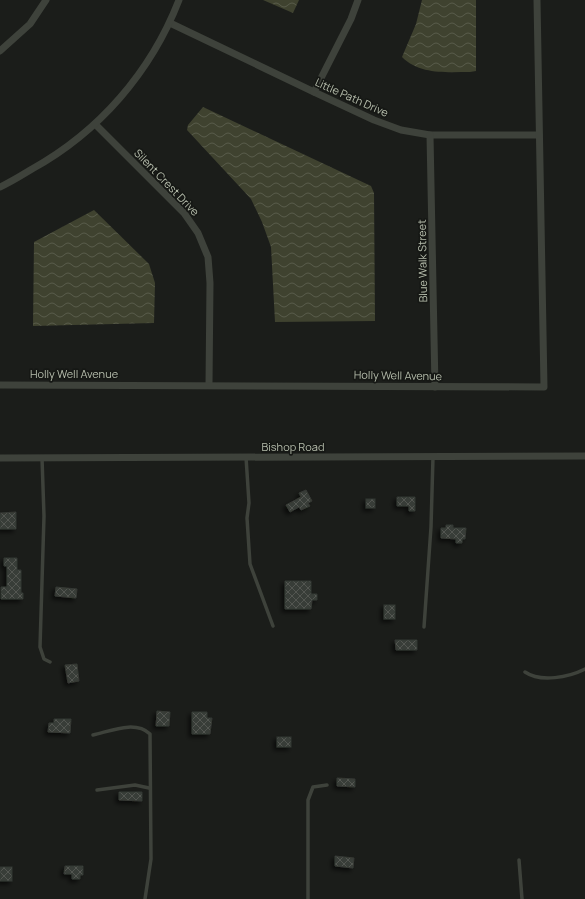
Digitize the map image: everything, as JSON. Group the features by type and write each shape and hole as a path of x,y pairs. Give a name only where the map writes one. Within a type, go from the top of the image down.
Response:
{"street":[{"path":"0,50 30,24 46,0"},
{"path":"0,187 58,155 95,124 123,95 136,78 170,23 179,0"},
{"path":"314,92 351,19 358,0"},
{"path":"537,0 539,135"},
{"name":"Little Path Drive","path":"170,23 374,120 401,130 430,135 539,135"},
{"name":"Silent Crest Drive","path":"95,124 184,212 198,233 208,257 210,283 209,384"},
{"name":"Blue Walk Street","path":"430,135 435,387"},
{"name":"Holly Well Avenue","path":"0,385 209,384 544,387 539,135"},
{"name":"Bishop Road","path":"0,458 585,456"}],"lane":[{"path":"246,457 249,504 247,518 250,564 273,626"},
{"path":"424,627 431,527 433,457"},
{"path":"42,458 44,516 40,647 44,659 50,662"},
{"path":"525,672 532,675 556,678 567,676 585,669"},
{"path":"93,735 121,728 137,727 150,734 149,788 151,859 145,899"},
{"path":"97,790 135,785 149,788"},
{"path":"308,899 308,800 313,787 327,785"},
{"path":"519,860 522,899"}],"water":[{"path":"263,0 299,0 293,13"},
{"path":"422,0 476,0 476,71 443,72 425,70 409,63 402,57 416,24"},
{"path":"203,107 371,186 374,193 375,321 275,322 271,247 262,222 251,199 187,130 188,125"},
{"path":"94,210 149,264 155,283 154,323 33,326 34,242"}],"building":[{"path":"306,490 312,501 308,503 310,506 301,510 299,507 290,512 286,505 301,497 299,493"},
{"path":"397,497 415,497 415,511 409,511 409,506 397,506"},
{"path":"366,499 375,499 375,508 366,508"},
{"path":"16,512 16,529 0,529 0,513"},
{"path":"446,525 453,525 453,528 466,528 465,539 462,539 462,543 456,543 456,539 441,538 441,528 446,528"},
{"path":"4,558 17,558 17,570 21,570 21,593 23,593 23,599 1,599 1,587 7,587 7,566 4,566"},
{"path":"285,581 311,581 311,594 317,594 317,600 312,600 311,609 285,609"},
{"path":"56,587 77,589 76,598 55,596"},
{"path":"384,605 395,605 395,619 384,619"},
{"path":"395,640 417,640 417,650 396,650"},
{"path":"77,664 79,681 68,683 65,665"},
{"path":"157,711 170,712 169,726 156,726"},
{"path":"192,712 207,712 207,718 212,718 210,734 192,734"},
{"path":"54,719 71,719 70,733 48,732 49,723 54,723"},
{"path":"277,737 291,737 291,747 277,747"},
{"path":"337,778 355,779 355,787 337,786"},
{"path":"119,792 142,792 142,801 119,800"},
{"path":"335,856 354,858 353,868 335,866"},
{"path":"65,866 83,866 83,875 80,875 80,879 72,879 72,874 64,874"},
{"path":"0,867 12,867 12,881 0,881"}]}
